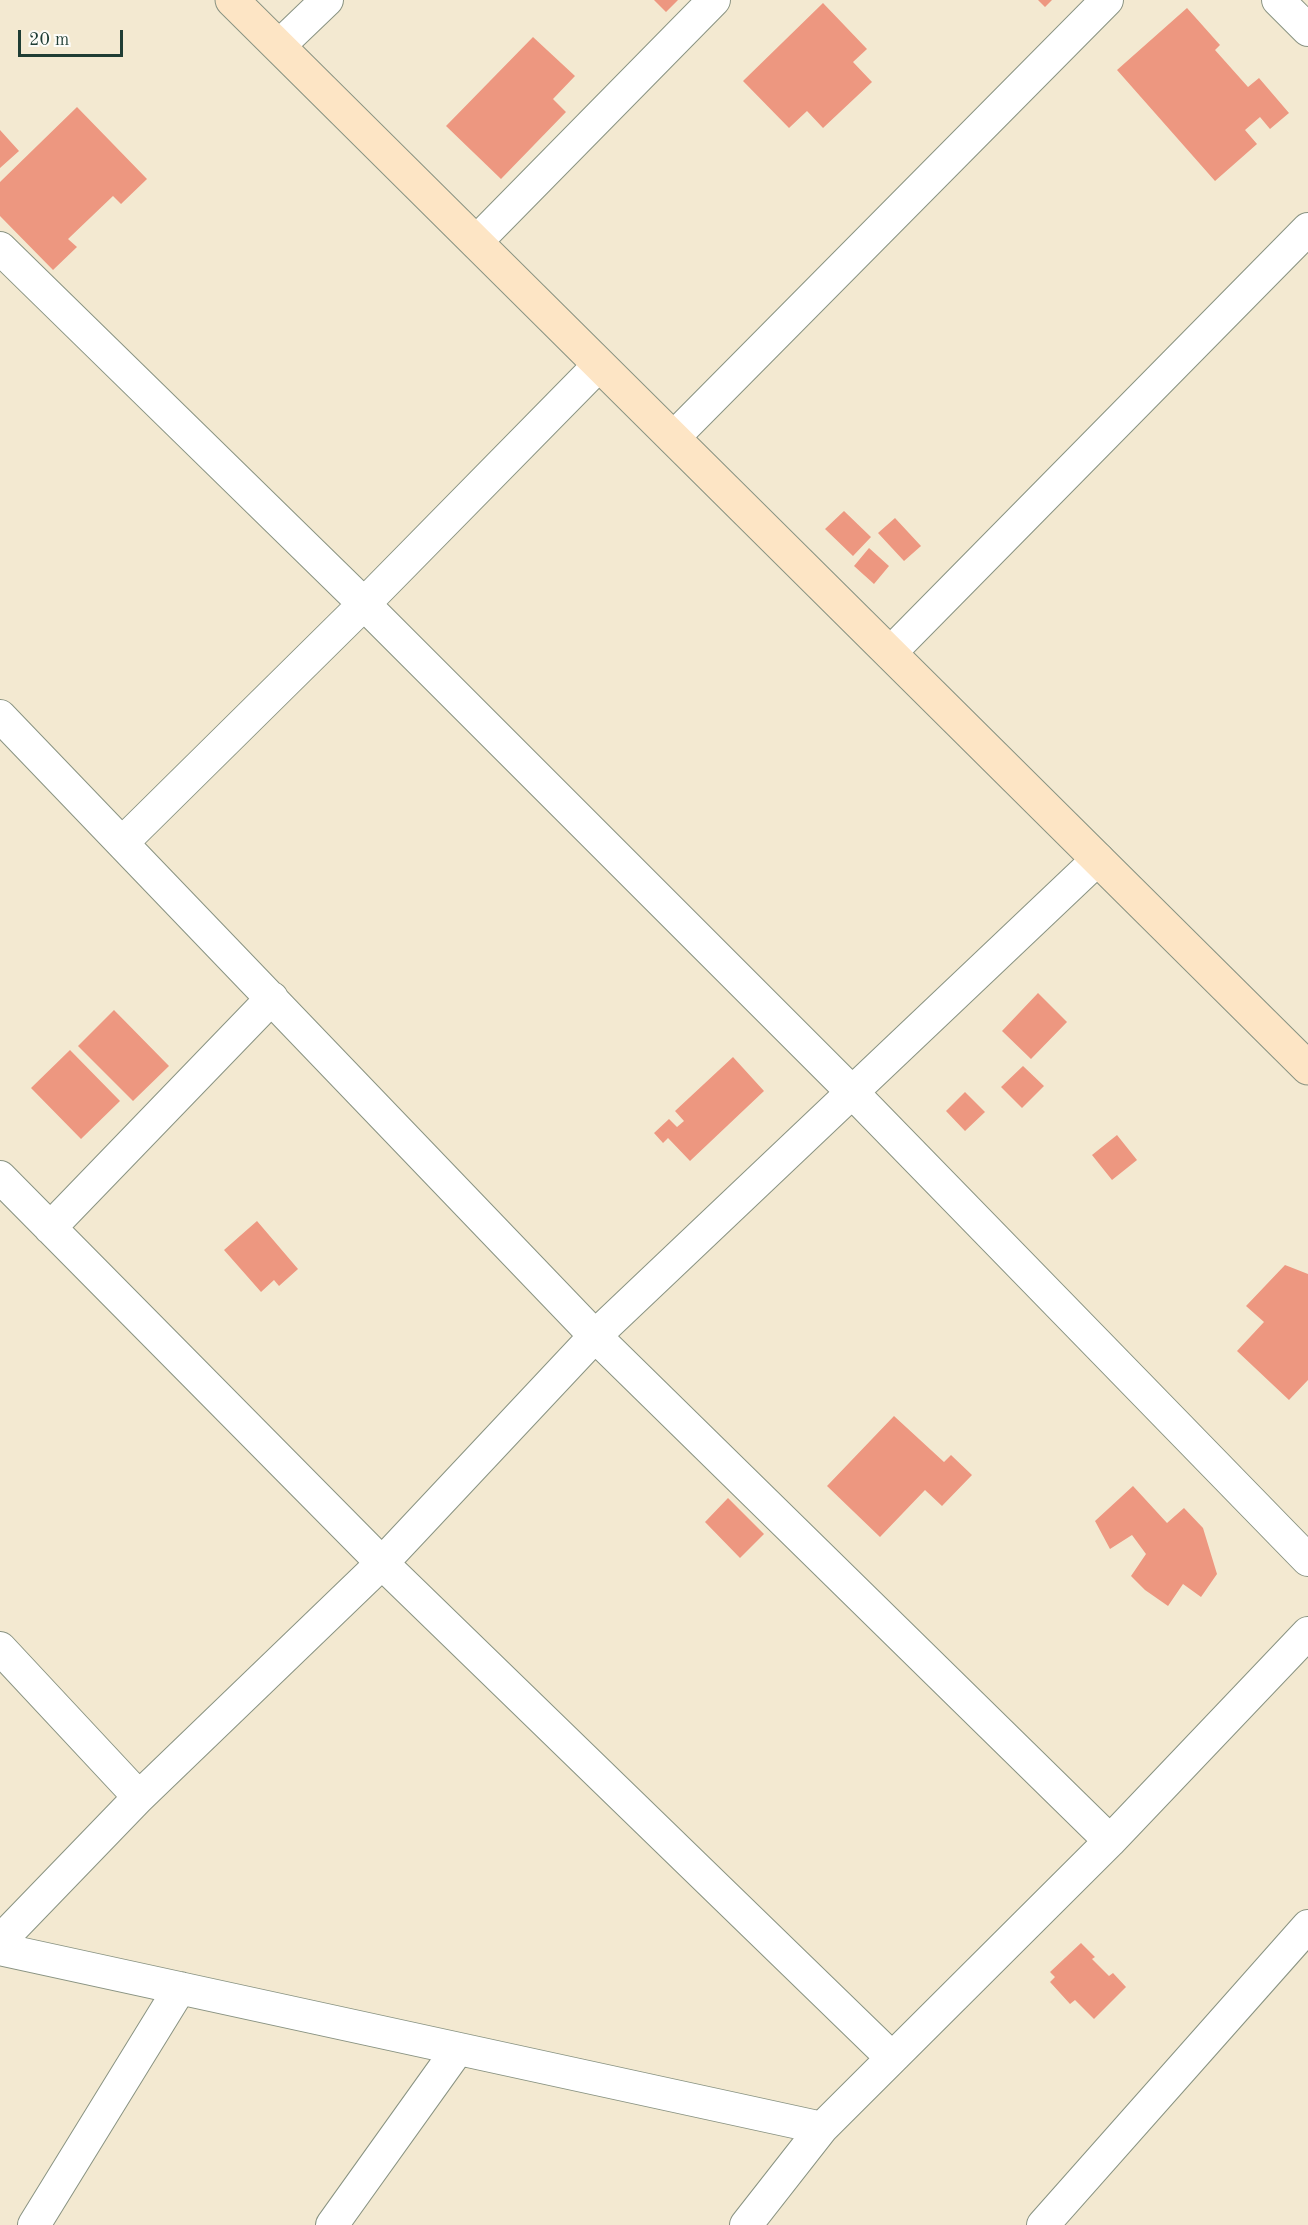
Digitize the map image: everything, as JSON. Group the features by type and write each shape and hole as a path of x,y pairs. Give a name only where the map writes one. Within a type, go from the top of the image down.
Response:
{"street":[{"path":"232,0 1308,1068"},
{"path":"279,46 327,0"},
{"path":"476,242 714,0"},
{"path":"673,438 1107,0"},
{"path":"1278,0 1308,30"},
{"path":"890,652 1308,229"},
{"path":"0,248 364,604 852,1092 1308,1560"},
{"path":"123,842 364,604 599,365"},
{"path":"0,716 595,1336 1110,1841"},
{"path":"0,1941 140,1797 382,1563 595,1336 1098,859"},
{"path":"50,1228 272,998"},
{"path":"0,1177 382,1563 892,2058"},
{"path":"746,2225 822,2128 1110,1841 1308,1633"},
{"path":"0,1648 140,1797"},
{"path":"1042,2225 1308,1926"},
{"path":"0,1949 822,2128"},
{"path":"34,2225 180,1988"},
{"path":"339,2222 458,2049"}],"building":[{"path":"654,0 678,0 666,12"},
{"path":"1038,0 1052,0 1045,7"},
{"path":"823,3 867,49 853,62 872,82 823,128 807,111 789,128 743,81"},
{"path":"1187,8 1220,45 1215,50 1248,87 1259,78 1289,113 1270,129 1260,117 1245,130 1257,144 1215,181 1117,70"},
{"path":"533,37 575,76 553,99 566,112 501,179 446,126"},
{"path":"77,107 147,179 121,204 113,196 68,239 77,247 53,270 0,216 0,182"},
{"path":"0,130 19,151 0,168"},
{"path":"844,511 871,537 853,556 825,529"},
{"path":"895,518 921,546 904,561 878,533"},
{"path":"869,548 889,566 874,584 854,566"},
{"path":"1038,993 1067,1022 1031,1059 1002,1031"},
{"path":"114,1010 169,1066 133,1101 78,1046"},
{"path":"70,1050 120,1101 81,1139 31,1088"},
{"path":"733,1057 764,1091 690,1161 668,1138 663,1143 654,1133 669,1119 677,1127 684,1121 675,1111"},
{"path":"1023,1066 1044,1086 1022,1108 1001,1087"},
{"path":"965,1092 985,1112 965,1131 946,1111"},
{"path":"1117,1135 1137,1160 1112,1180 1092,1155"},
{"path":"257,1221 298,1269 279,1286 274,1280 261,1292 224,1250"},
{"path":"1285,1265 1308,1274 1308,1380 1289,1400 1237,1351 1264,1322 1246,1306"},
{"path":"894,1416 944,1462 951,1455 972,1475 942,1506 925,1490 880,1537 827,1486"},
{"path":"1133,1486 1167,1523 1184,1508 1203,1528 1217,1574 1201,1597 1183,1584 1168,1606 1145,1590 1131,1576 1146,1554 1132,1535 1110,1549 1095,1521"},
{"path":"728,1498 764,1534 740,1558 705,1522"},
{"path":"1081,1943 1095,1957 1092,1959 1109,1976 1113,1973 1126,1987 1094,2019 1075,2000 1070,2004 1050,1982 1055,1977 1050,1972"}]}
